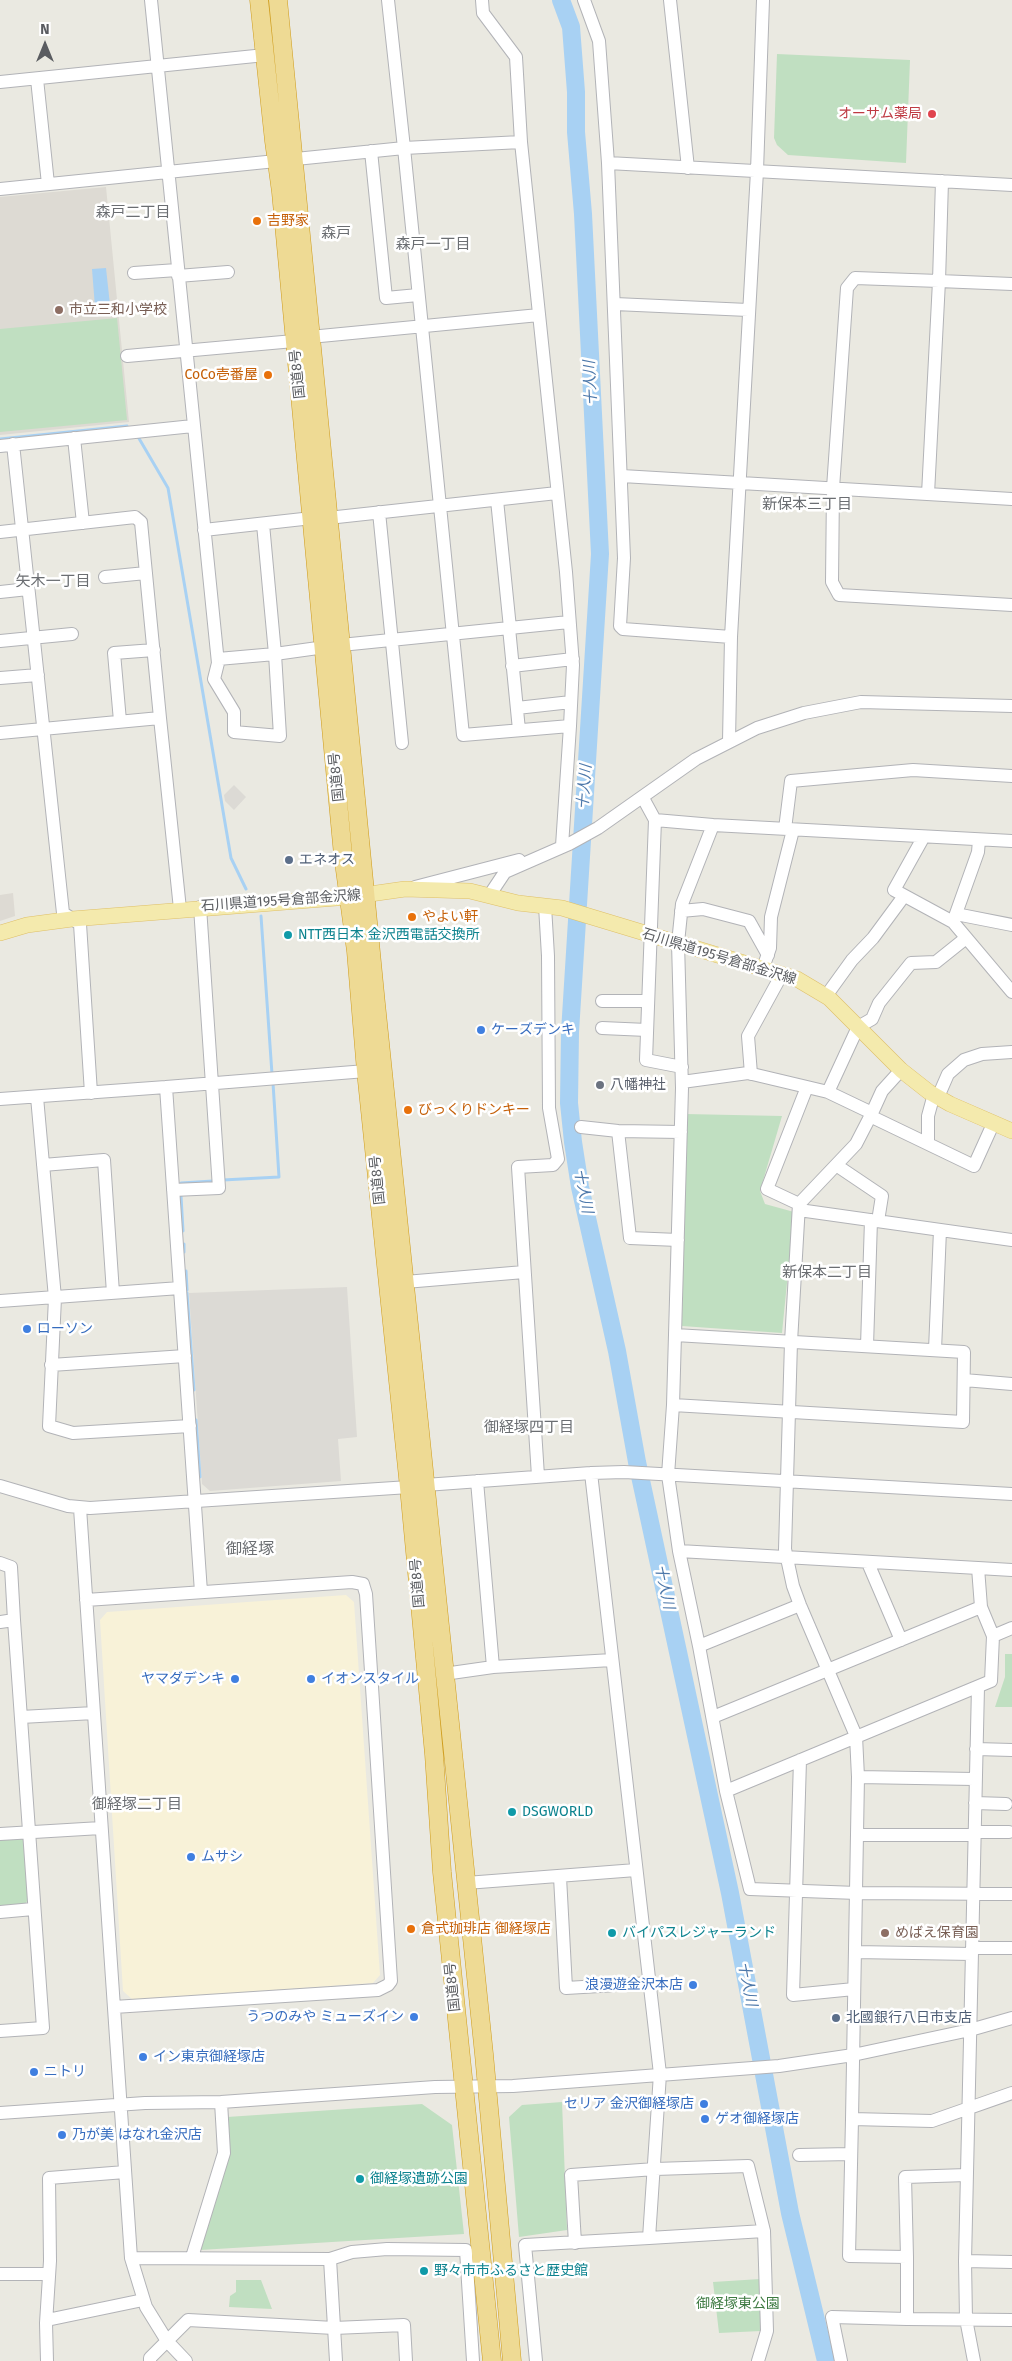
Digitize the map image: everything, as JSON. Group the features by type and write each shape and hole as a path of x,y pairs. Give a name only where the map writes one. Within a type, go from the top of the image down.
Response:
{"highway":[{"name":"国道8号","path":"260,0 265,55 285,160"},
{"name":"国道8号","path":"278,0 285,160 357,896 405,1282 442,1872 492,2361"},
{"name":"国道8号","path":"357,896 366,1071 417,1486 444,1674 487,2086 512,2361"}],"main road":[{"name":"石川県道195号倉部金沢線","path":"0,933 28,925 72,919 200,907 357,896 405,889 452,889 518,903 562,908 650,936 766,962 782,974 797,979 826,996 901,1070 936,1096 993,1124 1012,1131"}],"street":[{"path":"151,0 177,273 218,659 214,679 234,712 234,732 280,736 275,654 263,524"},
{"path":"388,0 464,735 570,726"},
{"path":"482,0 483,13 516,57 521,142 573,659 566,845"},
{"path":"584,0 599,41 608,163 622,476 624,558 620,626 623,629 730,636"},
{"path":"670,0 688,168"},
{"path":"729,741 730,636 757,171 763,0"},
{"path":"0,82 265,55"},
{"path":"37,79 48,184"},
{"path":"0,189 404,148 521,142"},
{"path":"371,151 386,298 418,295"},
{"path":"608,163 1012,185"},
{"path":"928,494 942,181"},
{"path":"134,273 228,272"},
{"path":"1012,284 855,278 847,288 833,488 832,582 839,595 1012,605"},
{"path":"614,304 748,310"},
{"path":"127,356 539,315"},
{"path":"0,446 193,426"},
{"path":"74,438 82,523"},
{"path":"13,444 63,913 80,924 91,1093"},
{"path":"622,476 1012,499"},
{"path":"204,530 556,493"},
{"path":"497,500 519,730"},
{"path":"379,512 394,640 402,743"},
{"path":"0,532 135,518 141,522 180,909"},
{"path":"105,577 146,573"},
{"path":"0,592 28,589"},
{"path":"218,659 569,622"},
{"path":"0,642 72,634"},
{"path":"120,721 114,653 154,650"},
{"path":"512,666 573,659"},
{"path":"0,678 38,675"},
{"path":"517,708 571,702"},
{"path":"489,896 505,872 566,845 598,828 696,759 757,728 804,713 861,702 1012,706"},
{"path":"0,733 160,718"},
{"path":"766,962 771,917 789,829 791,781 913,770 1012,776"},
{"path":"643,798 655,820 646,1060 682,1067"},
{"path":"655,820 923,838 1012,841"},
{"path":"713,825 682,904 678,943 682,1082 673,1405 668,1475 679,1552 713,1717 726,1791 750,1889 857,1893 1012,1894"},
{"path":"923,838 894,890 955,918 1012,925"},
{"path":"979,840 978,852 955,918 966,938 1012,992"},
{"path":"405,889 506,862 531,859"},
{"path":"826,996 852,960 873,938 904,896"},
{"path":"538,1476 518,1167 553,1164 558,1159 549,1108 546,906"},
{"path":"173,1190 219,1188 200,907"},
{"path":"682,911 703,909 749,921 766,962"},
{"path":"828,1092 858,1027 872,1019 878,1003 911,963 936,962 966,938"},
{"path":"751,1074 748,1036 782,974"},
{"path":"602,1001 648,1001"},
{"path":"602,1028 647,1030"},
{"path":"928,1143 928,1116 948,1074 964,1060 982,1054 1012,1052"},
{"path":"901,1070 882,1092 856,1144 799,1207 791,1342 785,1549 793,1586 800,1606 856,1736 858,1834 849,2256 907,2257"},
{"path":"0,1099 366,1071"},
{"path":"682,1082 751,1074 828,1092 974,1166 993,1124"},
{"path":"166,1087 202,1592"},
{"path":"807,1087 767,1189 799,1207 874,1221 1012,1240"},
{"path":"38,1097 55,1298 48,1426 73,1433 190,1426"},
{"path":"581,1127 618,1131 681,1132"},
{"path":"618,1131 630,1238 678,1240"},
{"path":"43,1165 104,1160 113,1294"},
{"path":"836,1165 882,1196 874,1221 867,1346"},
{"path":"935,1350 940,1230"},
{"path":"405,1282 524,1272"},
{"path":"0,1301 180,1288"},
{"path":"673,1405 963,1422 964,1352 675,1335"},
{"path":"51,1364 186,1356"},
{"path":"964,1380 1012,1384"},
{"path":"590,1472 660,2074 649,2238"},
{"path":"0,1486 80,1508 195,1502 590,1472 624,1472 1012,1494"},
{"path":"477,1481 493,1668"},
{"path":"80,1508 131,2258 144,2300 167,2342 186,2361"},
{"path":"679,1552 1012,1570"},
{"path":"0,1563 11,1567 33,1909 43,2028 0,2031"},
{"path":"868,1563 901,1640"},
{"path":"726,1791 991,1681 993,1636 981,1607 978,1568"},
{"path":"86,1600 352,1582 362,1584 365,1589 391,1981 388,1985 378,1990 114,2007"},
{"path":"699,1646 800,1606"},
{"path":"713,1717 981,1607"},
{"path":"0,1622 14,1620"},
{"path":"993,1636 1012,1628"},
{"path":"444,1674 493,1668 612,1660"},
{"path":"974,2361 966,2319 965,2261 975,1833 974,1779 978,1687"},
{"path":"21,1717 94,1713"},
{"path":"976,1749 1012,1750"},
{"path":"800,1760 793,1995 854,1989"},
{"path":"858,1777 974,1779"},
{"path":"975,1803 1006,1804"},
{"path":"0,1834 101,1828"},
{"path":"858,1834 1009,1832"},
{"path":"466,1883 636,1870"},
{"path":"560,1877 566,1988 650,1983"},
{"path":"0,1912 33,1909"},
{"path":"855,1952 972,1951 1012,1948"},
{"path":"0,2113 487,2086 779,2066 853,2055 970,2030 1012,2018"},
{"path":"852,2119 932,2121 1012,2093"},
{"path":"192,2256 224,2153 221,2102"},
{"path":"799,2155 851,2154"},
{"path":"575,2243 571,2175 655,2169 748,2166 764,2231 767,2331 758,2361"},
{"path":"47,2361 49,2178 125,2172"},
{"path":"907,2319 905,2177 967,2175"},
{"path":"536,2361 525,2245 764,2231"},
{"path":"131,2258 192,2256 330,2258 352,2252 387,2249 466,2250 473,2361"},
{"path":"330,2258 336,2361"},
{"path":"965,2261 1012,2262"},
{"path":"0,2274 49,2274"},
{"path":"47,2320 144,2300"},
{"path":"841,2361 832,2317 1012,2320"},
{"path":"150,2361 150,2358 188,2320 334,2328 404,2325 406,2361"}],"shaded area":[{"name":"市立三和小学校","path":"106,187 129,422 0,435 0,197"},
{"path":"234,785 246,797 234,810 225,801 224,795"},
{"path":"13,893 15,916 0,921 0,895"},
{"path":"347,1287 357,1437 338,1439 341,1481 210,1491 202,1484 189,1293"},
{"path":"346,1595 354,1602 380,1975 373,1983 133,2000 123,1991 100,1620 107,1612"}],"green space":[{"path":"777,54 910,60 906,163 788,155 777,145 774,138"},
{"path":"117,318 127,420 0,432 0,329"},
{"path":"685,1114 782,1116 760,1191 765,1204 794,1212 782,1333 682,1326"},
{"path":"1005,1654 1012,1654 1012,1707 995,1707 1005,1677"},
{"path":"25,1837 28,1900 25,1904 0,1906 0,1838"},
{"path":"562,2102 567,2230 519,2237 509,2117 522,2105"},
{"path":"422,2104 452,2125 464,2234 200,2250 227,2117"},
{"name":"御経塚東公園","path":"760,2279 761,2331 719,2333 713,2282"},
{"path":"236,2280 261,2280 272,2309 229,2307 230,2296 236,2292"}],"water":[{"path":"106,268 110,305 95,307 92,269"}],"waterway":[{"name":"十人川","path":"561,0 571,27 576,92 576,132 583,214 600,554 570,1032 569,1103 573,1142 580,1187 617,1351 637,1462 730,1893 790,2213 826,2361"},
{"path":"0,439 127,426"},
{"path":"137,435 168,488 231,858 246,889"},
{"path":"261,916 272,1074"},
{"path":"223,1180 279,1177 273,1083"},
{"path":"181,1183 213,1181"},
{"path":"181,1196 183,1231"},
{"path":"184,1244 184,1252"},
{"path":"186,1271 187,1290"},
{"path":"187,1293 194,1390"},
{"path":"196,1420 200,1477"}],"place":[{"name":"オーサム薬局","path":"932,114"},
{"name":"吉野家","path":"257,221"},
{"name":"市立三和小学校","path":"59,310"},
{"name":"CoCo壱番屋","path":"268,375"},
{"name":"エネオス","path":"289,860"},
{"name":"やよい軒","path":"412,917"},
{"name":"NTT西日本 金沢西電話交換所","path":"288,935"},
{"name":"ケーズデンキ","path":"481,1030"},
{"name":"八幡神社","path":"600,1085"},
{"name":"びっくりドンキー","path":"408,1110"},
{"name":"ローソン","path":"27,1329"},
{"name":"ヤマダデンキ","path":"235,1679"},
{"name":"イオンスタイル","path":"311,1679"},
{"name":"DSGWORLD","path":"512,1812"},
{"name":"ムサシ","path":"191,1857"},
{"name":"倉式珈琲店 御経塚店","path":"411,1929"},
{"name":"バイパスレジャーランド","path":"612,1933"},
{"name":"めばえ保育園","path":"885,1933"},
{"name":"浪漫遊金沢本店","path":"693,1985"},
{"name":"うつのみや ミューズイン","path":"414,2017"},
{"name":"北國銀行八日市支店","path":"836,2018"},
{"name":"イン東京御経塚店","path":"143,2057"},
{"name":"ニトリ","path":"34,2072"},
{"name":"セリア 金沢御経塚店","path":"704,2104"},
{"name":"ゲオ御経塚店","path":"705,2119"},
{"name":"乃が美 はなれ金沢店","path":"62,2135"},
{"name":"御経塚遺跡公園","path":"360,2179"},
{"name":"野々市市ふるさと歴史館","path":"424,2271"}],"district":[{"name":"森戸二丁目","path":"133,213"},
{"name":"森戸","path":"336,234"},
{"name":"森戸一丁目","path":"433,245"},
{"name":"新保本三丁目","path":"807,505"},
{"name":"矢木一丁目","path":"53,582"},
{"name":"新保本二丁目","path":"827,1273"},
{"name":"御経塚四丁目","path":"529,1428"},
{"name":"御経塚","path":"250,1550"},
{"name":"御経塚二丁目","path":"137,1805"}]}
